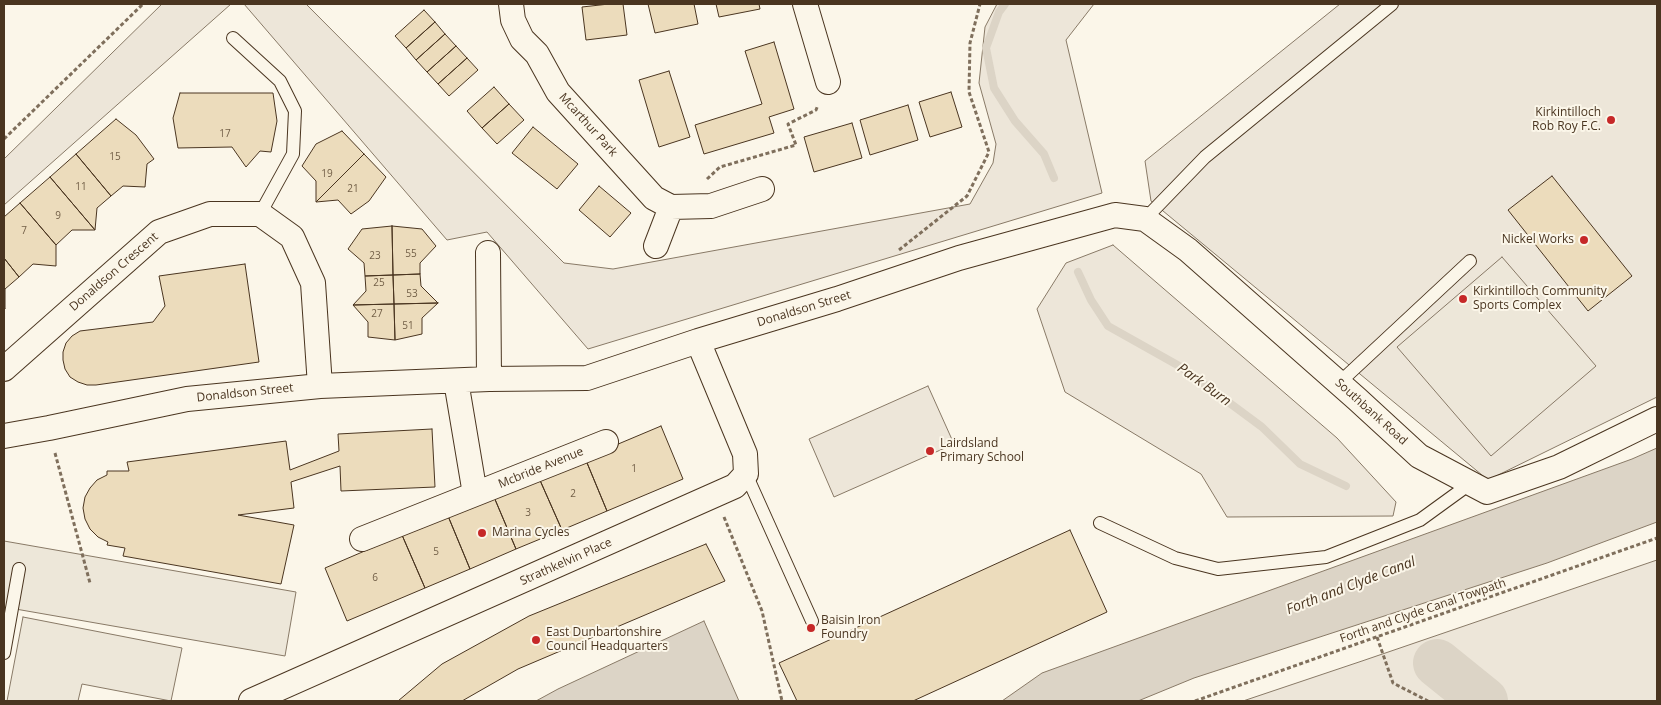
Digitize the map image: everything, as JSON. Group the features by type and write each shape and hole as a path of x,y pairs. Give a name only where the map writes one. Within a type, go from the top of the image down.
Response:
{"street":[{"name":"Mcarthur Park","path":"511,4 513,20 522,39 537,54 558,92 654,198 670,207"},
{"path":"805,4 828,82"},
{"path":"656,246 670,207 711,206 762,189"},
{"name":"Donaldson Crescent","path":"4,369 159,232 210,214 260,214"},
{"path":"260,214 292,238 313,283 320,386"},
{"name":"Southbank Road","path":"1115,214 1145,219 1188,250 1339,383 1418,456 1487,492 1559,467 1657,419"},
{"name":"Donaldson Street","path":"4,436 187,399 320,386 489,379 587,378 698,341 837,300 959,258 1115,214"},
{"path":"488,253 489,379"},
{"path":"698,341 745,454 746,474"},
{"path":"456,381 475,494"},
{"name":"Mcbride Avenue","path":"362,538 606,442"},
{"name":"Strathkelvin Place","path":"251,701 715,496 735,486 746,474"}],"lane":[{"path":"1145,219 1205,157 1392,4"},
{"path":"233,38 280,81 295,111 293,154 260,214"},
{"path":"1339,383 1470,261"},
{"path":"746,474 812,621"},
{"path":"1100,523 1174,558 1218,569 1326,558 1420,520 1471,483"},
{"path":"4,653 19,570"}],"path":[{"path":"4,140 143,4"},
{"path":"893,255 967,196 989,152 969,92 970,43 980,4"},
{"path":"706,180 720,167 796,146 788,124 816,110 828,82"},
{"path":"49,428 90,583"},
{"path":"715,496 762,611 782,701"},
{"name":"Forth and Clyde Canal Towpath","path":"1195,701 1657,538"},
{"path":"1377,637 1394,683 1428,701"}],"shaded area":[{"path":"162,4 231,4 4,205 4,159"},
{"path":"244,4 306,4 564,263 613,269 970,204 993,163 996,144 979,83 985,27 997,4 1094,4 1066,40 1102,193 588,349 487,232 447,240"},
{"name":"Kirkintilloch Community Sports Complex","path":"1340,4 1657,4 1657,397 1488,480 1151,201 1145,161"},
{"path":"1113,245 1337,438 1396,502 1393,516 1227,517 1201,474 1065,392 1037,309 1066,263"},
{"path":"1502,257 1596,366 1491,456 1397,347"},
{"path":"928,386 954,444 834,497 809,439"},
{"path":"4,541 296,592 285,656 4,607"},
{"path":"1657,560 1657,701 1243,701 1362,661"},
{"path":"23,617 182,648 171,701 82,684 78,701 7,701"}],"water":[{"name":"Forth and Clyde Canal","path":"1657,448 1657,522 1547,563 1194,678 1138,701 1002,701 1042,673 1632,459"},
{"path":"704,621 739,701 536,701 558,689"}],"building":[{"path":"623,4 627,35 586,40 582,7"},
{"path":"648,4 694,4 698,24 655,33"},
{"path":"716,4 759,4 760,9 719,17"},
{"path":"424,10 435,22 406,48 395,36"},
{"path":"435,22 445,34 416,60 406,48"},
{"path":"445,34 456,46 427,72 416,60"},
{"path":"774,42 794,109 769,117 774,133 704,154 695,125 762,104 745,51"},
{"path":"456,46 467,58 438,84 427,72"},
{"path":"467,58 478,70 449,96 438,84"},
{"path":"669,71 690,137 659,147 639,80"},
{"path":"494,87 509,104 482,128 467,111"},
{"path":"951,92 962,127 930,137 919,102"},
{"path":"180,93 273,93 277,121 271,152 260,151 246,167 232,147 178,148 173,118"},
{"path":"509,104 524,120 497,144 482,128"},
{"path":"908,105 918,140 870,155 860,120"},
{"path":"116,119 136,135 154,159 147,164 145,187 123,186 111,196 76,154"},
{"path":"852,123 862,158 814,172 804,137"},
{"path":"533,127 578,164 557,189 512,153"},
{"path":"342,131 364,154 316,202 316,181 302,166 316,144"},
{"path":"76,154 111,196 97,208 95,230 50,177"},
{"path":"364,154 386,177 369,201 351,214 338,200 316,202"},
{"path":"1552,176 1632,276 1588,311 1508,210"},
{"path":"50,177 95,230 72,230 56,245 20,203"},
{"path":"599,186 631,213 610,237 579,210"},
{"path":"20,203 56,245 56,266 33,264 19,277 4,258 4,217"},
{"path":"392,226 393,275 365,276 364,263 348,249 362,229"},
{"path":"392,226 422,229 436,246 420,263 420,274 393,275"},
{"path":"4,258 19,277 5,289 5,309 4,307"},
{"path":"245,264 259,362 96,385 78,382 70,377 65,369 63,352 66,343 80,331 153,322 165,306 159,276"},
{"path":"420,274 421,286 438,303 394,304 393,275"},
{"path":"393,275 394,304 353,305 366,291 365,276"},
{"path":"438,303 422,318 422,334 395,340 394,304"},
{"path":"394,304 395,340 368,337 368,322 353,305"},
{"path":"661,426 683,479 607,511 585,458"},
{"path":"432,429 435,487 341,491 340,466 291,482 294,508 238,515 294,525 281,584 123,556 125,548 107,545 108,542 98,537 90,529 85,519 83,508 85,497 90,488 97,480 107,475 107,471 129,471 127,462 286,441 290,470 339,451 338,434"},
{"path":"585,458 607,511 562,530 539,478"},
{"path":"539,478 562,530 516,549 494,497"},
{"name":"Marina Cycles","path":"494,497 516,549 470,569 448,516"},
{"path":"448,516 470,569 425,588 402,535"},
{"path":"1070,530 1107,612 913,701 797,701 779,663"},
{"path":"402,535 425,588 347,621 325,568"},
{"name":"East Dunbartonshire Council Headquarters","path":"706,544 725,581 518,669 462,701 398,701 442,664 529,616"}],"waterway":[{"name":"Park Burn","path":"1005,4 999,12 986,48 994,88 1015,121 1044,154 1054,178"},
{"name":"Park Burn","path":"1078,272 1091,300 1108,326 1181,367 1262,427 1300,464 1346,486"},
{"name":"Park Burn","path":"1437,663 1484,701"}],"place":[{"name":"Kirkintilloch Rob Roy F.C.","path":"1611,120"},
{"name":"Nickel Works","path":"1584,240"},
{"name":"Kirkintilloch Community Sports Complex","path":"1463,299"},
{"name":"Lairdsland Primary School","path":"930,451"},
{"name":"Marina Cycles","path":"482,533"},
{"name":"Baisin Iron Foundry","path":"811,628"},
{"name":"East Dunbartonshire Council Headquarters","path":"536,640"}]}
